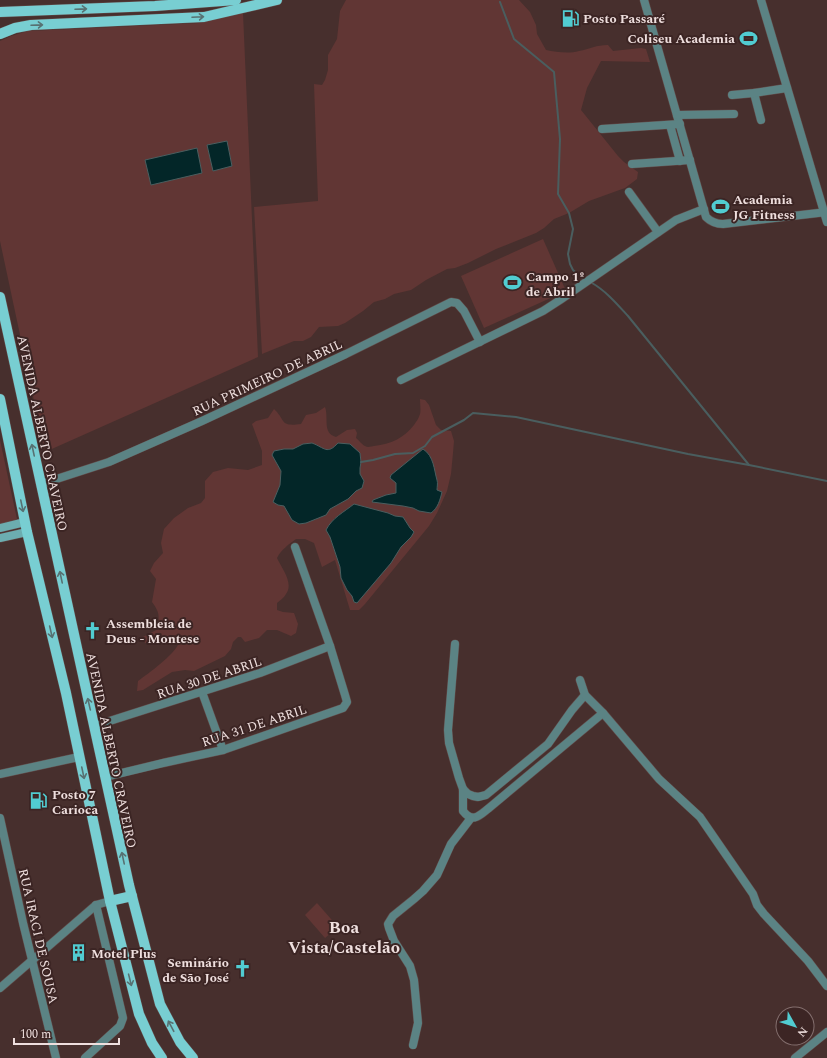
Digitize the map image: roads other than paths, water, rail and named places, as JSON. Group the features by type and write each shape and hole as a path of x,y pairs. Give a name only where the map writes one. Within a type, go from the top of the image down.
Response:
{"main road":[{"path":"0,12 155,6 236,0"},
{"path":"0,34 15,28 31,25 204,17 277,0"},
{"name":"AVENIDA ALBERTO CRAVEIRO","path":"0,297 132,896 160,1004 180,1042 193,1058"},
{"path":"0,399 26,527 65,688 110,901 139,1014 152,1043 162,1058"},
{"path":"110,901 132,896"}],"street":[{"path":"644,0 706,217 718,224 723,224 826,212"},
{"path":"761,0 826,212 827,222"},
{"path":"732,96 787,88"},
{"path":"754,93 761,120"},
{"path":"677,115 734,114"},
{"path":"602,129 680,124"},
{"path":"670,125 680,161"},
{"path":"632,164 690,160"},
{"path":"629,192 658,232"},
{"path":"401,380 543,311 676,220 704,209"},
{"name":"RUA PRIMEIRO DE ABRIL","path":"41,484 108,462 202,421 346,354 451,302 457,302 462,308 480,342"},
{"path":"0,528 26,527"},
{"path":"0,538 26,527"},
{"path":"295,547 330,646"},
{"path":"455,644 448,737 463,789 462,809 467,816 471,818"},
{"name":"RUA 30 DE ABRIL","path":"94,726 260,673 330,646"},
{"name":"RUA 31 DE ABRIL","path":"105,777 223,750 344,708 347,702 330,646"},
{"path":"580,680 585,695 603,712 658,779 700,817 750,889 757,905 808,961 827,986"},
{"path":"202,692 223,750"},
{"path":"463,789 468,794 478,797 482,797 490,792 548,744 572,710 585,695"},
{"path":"413,1045 418,1022 414,980 410,966 394,941 388,928 388,924 393,916 419,896 437,875 451,844 471,818 476,817 489,808 603,712"},
{"path":"0,774 79,757"},
{"name":"RUA IRACI DE SOUSA","path":"0,818 31,960 56,1058"},
{"path":"0,988 96,906 110,901"},
{"path":"85,1058 120,1026 123,1018 96,906"},
{"path":"795,1058 827,1032"}],"water":[{"path":"227,141 232,166 213,171 207,145"},
{"path":"197,148 202,173 151,185 145,160"},
{"path":"312,443 328,450 338,443 350,444 360,453 360,474 364,481 362,488 356,491 348,499 330,509 326,515 306,523 299,524 292,520 284,506 273,502 280,485 281,471 272,455 274,451 293,449 303,444"},
{"path":"423,449 427,452 433,463 437,481 437,490 442,492 435,509 431,513 403,506 372,502 373,500 386,495 396,493 396,483 390,478 391,475"},
{"path":"354,504 403,517 414,532 401,547 391,563 357,603 354,602 341,578 340,567 330,537 326,530 335,519"}],"waterway":[{"path":"500,2 514,39 554,72 560,139 558,194 569,213 573,229 568,254 570,264 573,270 583,279"},
{"path":"592,283 607,294 628,316 749,465 827,481"},
{"path":"361,462 395,454 413,453 425,446 432,437 464,420 473,413 516,417 688,454 749,465"}],"place":[{"name":"Posto Passaré","path":"570,18"},
{"name":"Coliseu Academia","path":"748,38"},
{"name":"Academia JG Fitness","path":"720,206"},
{"name":"Campo 1º de Abril","path":"513,283"},
{"name":"Assembleia de Deus - Montese","path":"93,630"},
{"name":"Posto 7 Carioca","path":"39,801"},
{"name":"Motel Plus","path":"78,953"},
{"name":"Seminário de São José","path":"242,969"}],"district":[{"name":"Boa Vista/Castelão","path":"344,937"}]}
